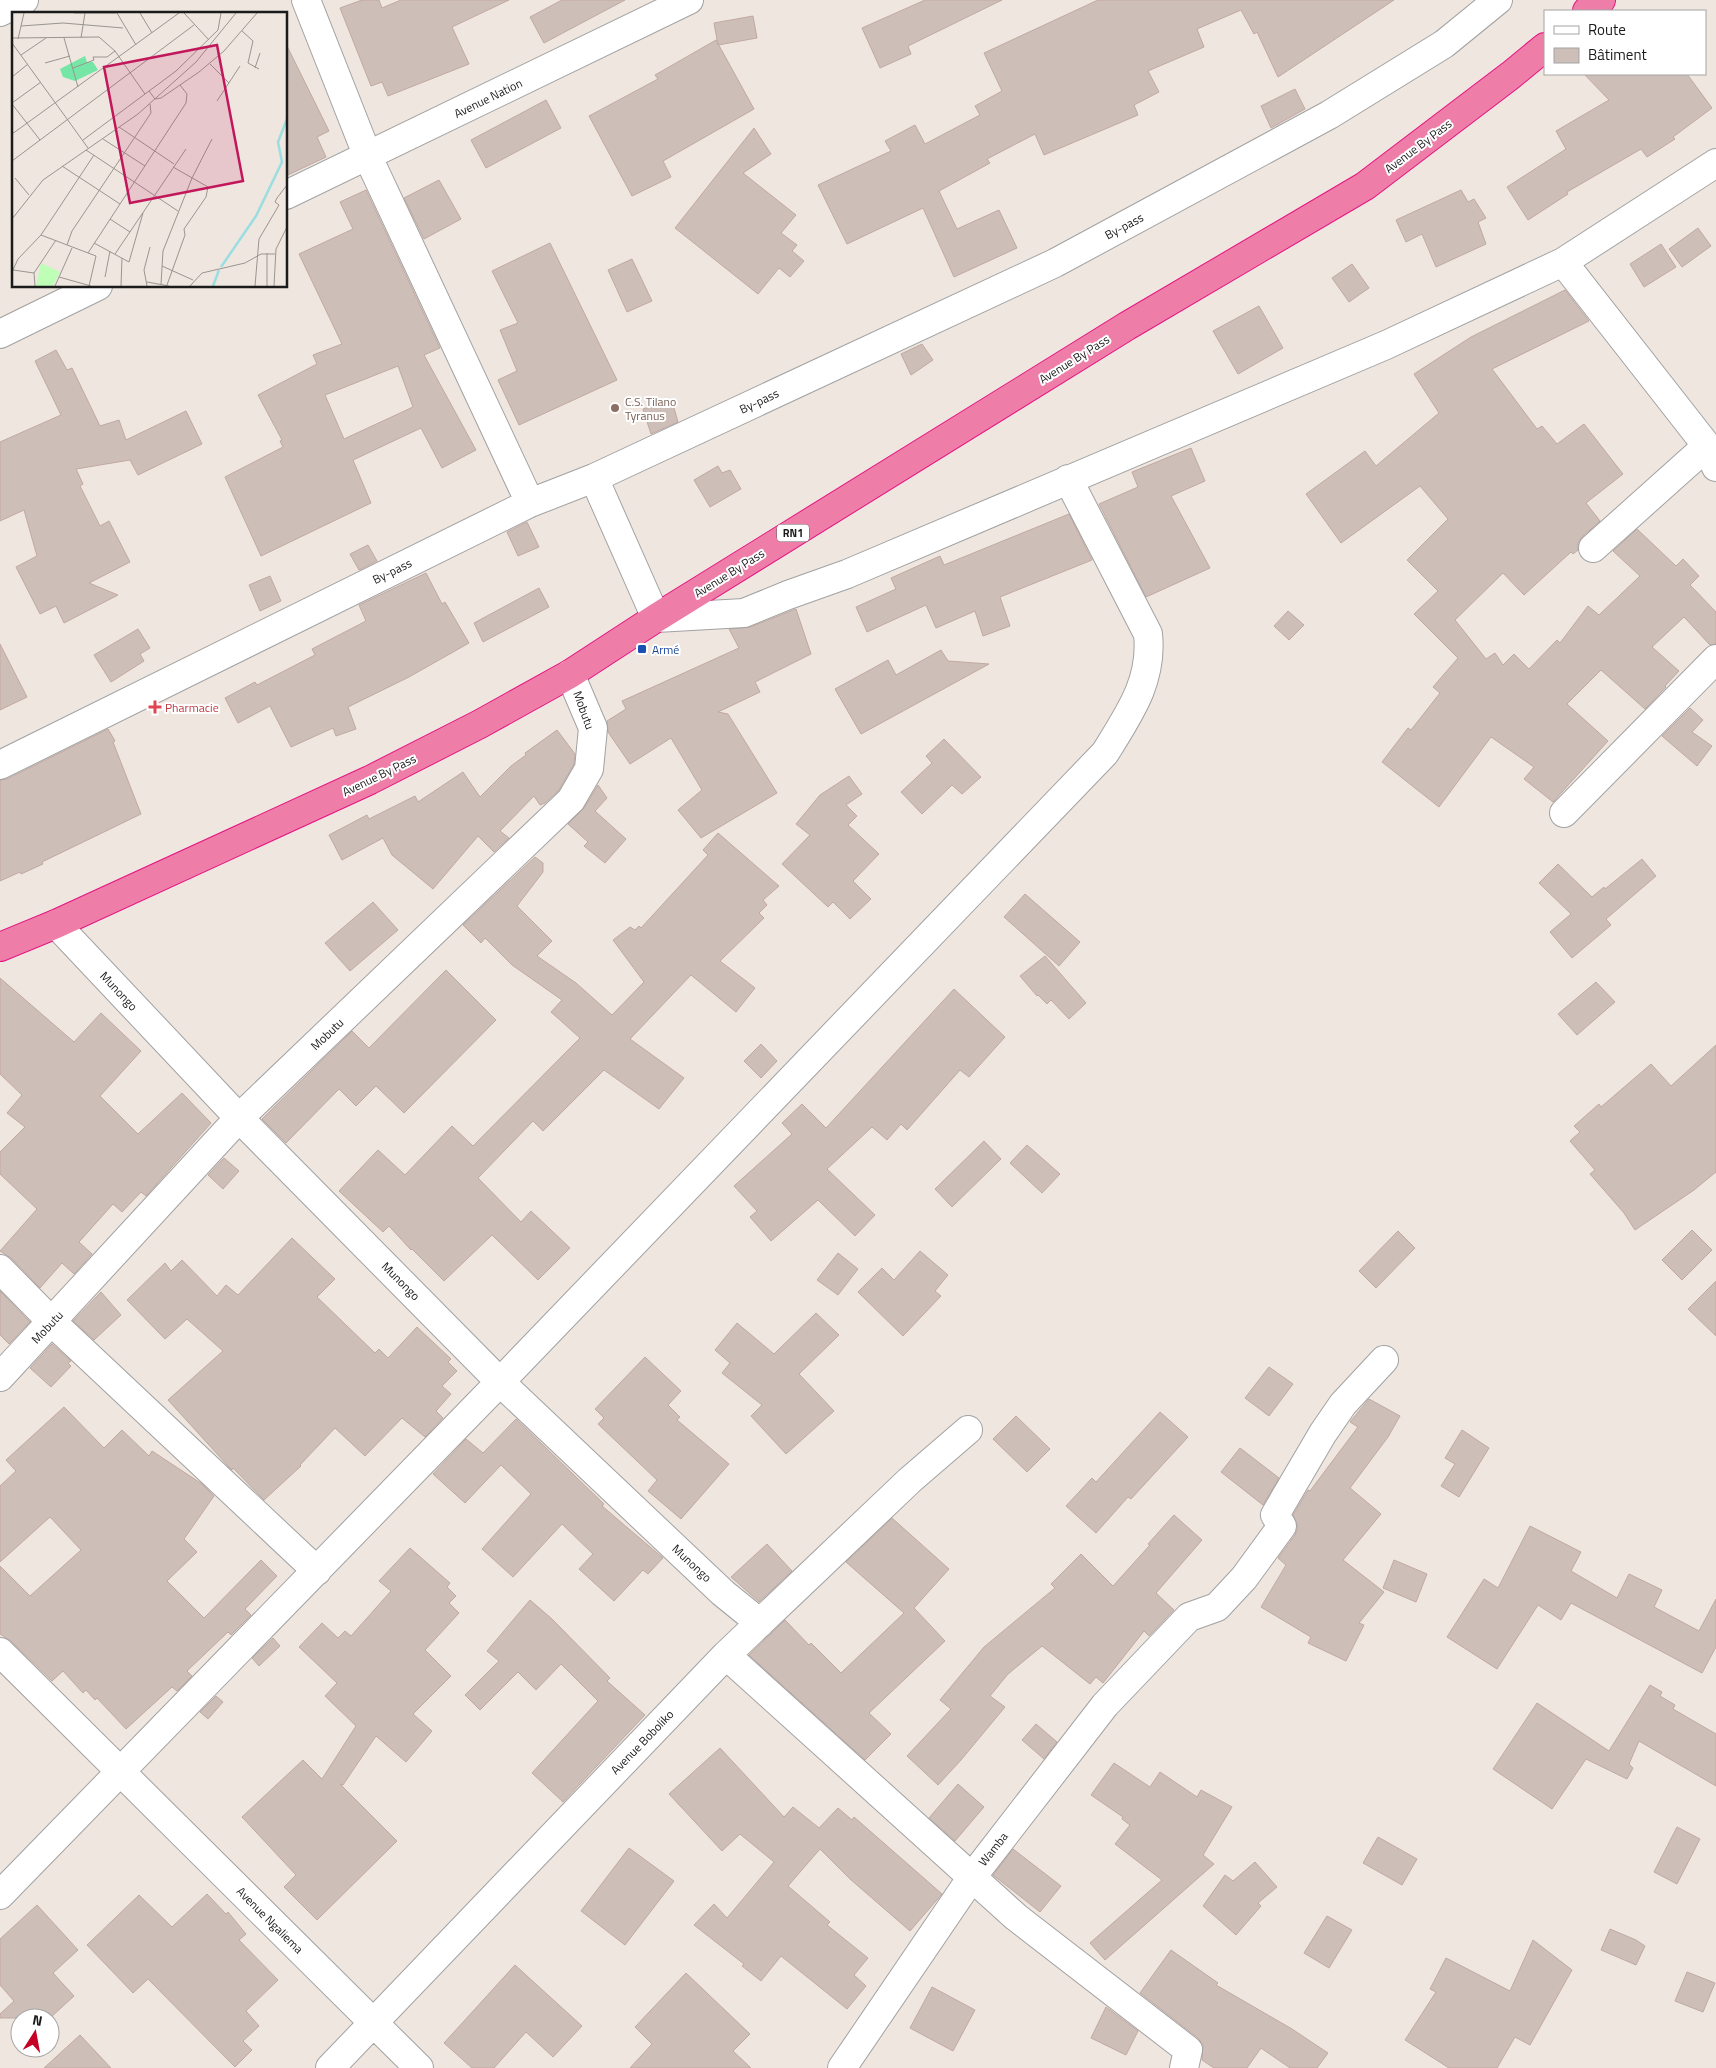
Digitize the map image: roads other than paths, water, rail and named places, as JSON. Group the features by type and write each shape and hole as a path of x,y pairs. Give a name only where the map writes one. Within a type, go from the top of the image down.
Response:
{"highway":[{"path":"1588,10 1600,0"},
{"name":"Avenue By Pass","path":"0,947 56,924 370,780 480,724 570,674 656,618 1127,326 1364,186 1511,76 1544,48"}],"street":[{"path":"0,12 24,0"},
{"path":"306,0 368,157 530,503"},
{"name":"Avenue Nation","path":"288,194 689,0"},
{"name":"By-pass","path":"0,765 530,503 594,478 1056,263 1329,115 1444,44 1498,0"},
{"path":"594,478 656,618 744,613 847,574 1386,345 1562,262 1716,163"},
{"path":"1562,262 1711,457 1593,548"},
{"path":"0,334 94,288"},
{"path":"0,1895 500,1382 1105,753 1134,707 1146,674 1150,652 1148,634 1068,479"},
{"path":"1564,813 1716,659"},
{"name":"Mobutu","path":"0,1377 239,1118 571,800 589,769 593,728 570,674"},
{"name":"Munongo","path":"56,924 239,1118 500,1382 723,1593 760,1623"},
{"path":"0,1269 52,1322 317,1571"},
{"name":"Wamba","path":"842,2068 972,1877 1105,1705 1189,1617 1217,1607 1255,1563 1282,1526 1275,1515 1323,1433 1343,1404 1384,1360"},
{"name":"Avenue Boboliko","path":"330,2068 372,2022 726,1655 910,1480 968,1430"},
{"name":"Avenue Ngaliema","path":"0,1652 420,2068"},
{"path":"726,1655 1016,1917 1188,2050 1184,2068"}],"place":[{"name":"C.S. Tilano Tyranus","path":"615,408"},
{"name":"Armé","path":"642,649"},
{"name":"Pharmacie","path":"155,707"}]}
